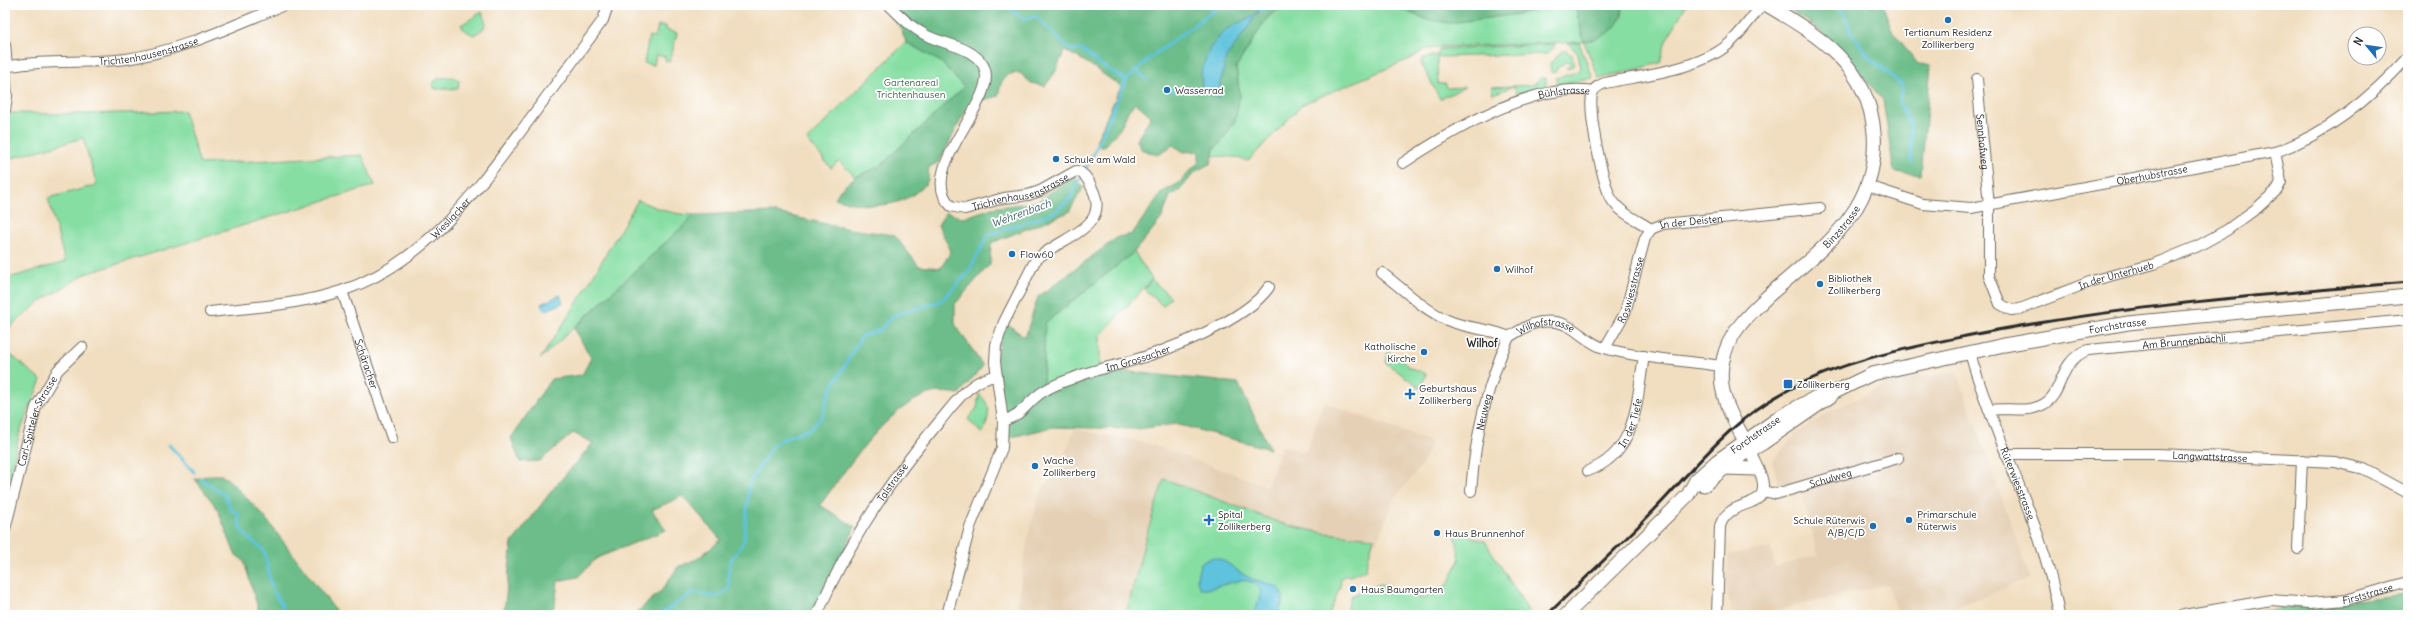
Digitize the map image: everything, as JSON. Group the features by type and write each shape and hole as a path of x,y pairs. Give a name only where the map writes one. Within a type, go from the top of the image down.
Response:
{"main road":[{"name":"Binzstrasse","path":"1748,446 1721,390 1721,366 1730,339 1742,322 1842,229 1868,186 1872,172 1875,147 1872,111 1866,92 1846,64 1809,30 1767,5"},
{"name":"Forchstrasse","path":"1566,615 1688,495 1696,480 1748,446 1828,400 1835,392 1872,374 1970,353 2128,323 2408,296"},
{"name":"Forchstrasse","path":"1688,495 1698,490 1748,446"},
{"path":"1724,468 1757,469"}],"street":[{"name":"Trichtenhausenstrasse","path":"6,68 50,61 112,60 152,54 172,48 284,5"},
{"name":"Wiesliacher","path":"210,312 285,304 342,291 376,276 408,257 433,238 454,217 493,169 570,66 602,20 608,5"},
{"name":"Trichtenhausenstrasse","path":"890,5 924,34 968,52 977,58 986,74 982,94 958,136 945,170 942,182 943,195 951,206 965,209 1004,198 1028,195 1050,186 1070,172 1076,171 1085,177 1097,202 1094,220 1083,230 1044,251 1035,260 1000,330 994,354 997,376"},
{"name":"Bühlstrasse","path":"1403,162 1454,130 1498,110 1532,98 1575,89 1593,91 1598,85 1677,67 1700,60 1718,52 1732,42 1762,5"},
{"path":"5,44 7,97 5,110"},
{"name":"Oberhubstrasse","path":"1868,186 1923,204 1950,207 1989,205 2036,195 2275,152 2299,144 2323,131 2355,108 2408,57"},
{"name":"Sennhofweg","path":"1977,79 1989,205"},
{"name":"In der Deisten","path":"1593,91 1592,108 1601,174 1606,189 1618,207 1651,229 1663,224 1820,208"},
{"name":"In der Unterhueb","path":"1989,205 1989,276 2000,304 2010,310 2020,309 2095,280 2154,264 2196,248 2227,230 2257,208 2277,190 2281,182 2275,152"},
{"name":"Roswiesstrasse","path":"1604,348 1625,312 1645,238 1651,229"},
{"name":"Wilhofstrasse","path":"1382,273 1434,313 1464,326 1495,331 1509,337 1526,325 1556,322 1574,330 1589,343 1604,348 1644,356 1721,366"},
{"name":"Im Grossacher","path":"1003,421 1018,415 1043,392 1072,378 1143,357 1211,330 1246,309 1264,296 1269,287"},
{"name":"Schäracher","path":"342,291 392,438"},
{"name":"Am Brunnenbächli","path":"1989,410 2028,410 2042,406 2057,390 2069,362 2088,350 2408,320"},
{"name":"Neuweg","path":"1472,490 1476,442 1486,404 1509,337"},
{"name":"Carl-Spitteler-Strasse","path":"5,529 36,407 58,370 82,347"},
{"name":"Rüterwiesstrasse","path":"1970,353 1989,410 2040,541 2052,579 2059,615"},
{"name":"In der Tiefe","path":"1588,471 1606,461 1619,449 1629,434 1634,418 1644,356"},
{"path":"947,615 970,527 1002,448 1003,421 997,376"},
{"name":"Talstrasse","path":"817,615 837,570 860,529 893,478 973,384 987,377 997,376"},
{"path":"1716,615 1720,526 1722,518 1736,507 1751,503 1759,498 1763,491 1762,480 1748,446"},
{"name":"Langwattstrasse","path":"2006,454 2158,454 2335,462 2364,469 2408,492"},
{"name":"Schulweg","path":"1763,491 1776,494 1898,458"},
{"path":"2298,550 2302,460"},
{"name":"Firststrasse","path":"2184,615 2271,600 2310,602 2346,600 2408,582"}],"shaded area":[{"name":"Primarschule Rüterwis","path":"1957,372 2030,578 1937,615 1899,615 1887,584 1758,615 1733,615 1726,587 1729,555 1771,548 1775,567 1818,555 1800,487 1781,492 1772,461 1797,433 1831,411 1894,381"},
{"name":"Spital Zollikerberg","path":"1324,402 1431,442 1422,465 1393,500 1378,541 1334,558 1322,615 1032,615 1033,612 1017,609 1028,536 1042,488 1058,470 1075,429 1150,444 1267,486 1282,445 1305,453"}],"green space":[{"path":"882,5 1284,5 1267,18 1236,67 1240,97 1235,121 1220,144 1214,148 1211,163 1196,171 1180,190 1170,196 1162,218 1134,252 1045,323 1043,391 1100,369 1238,383 1270,449 1176,424 1137,429 1053,427 1003,439 995,362 1004,322 1025,337 1038,297 1118,237 1132,234 1162,192 1178,184 1199,162 1199,151 1184,152 1173,145 1157,155 1141,149 1137,140 1151,116 1136,103 1129,109 1120,129 1102,148 1096,141 1121,86 1086,62 1064,51 1056,71 1045,86 1031,83 1020,73 1014,73 1004,78 998,96 969,104 939,162 929,167 928,179 926,183 911,196 891,204 879,205 857,204 835,198 840,190 855,177 880,166 964,87 941,62 906,42 901,29"},
{"path":"1284,5 1391,5 1428,20 1563,6 1576,9 1584,42 1438,47 1424,50 1412,58 1303,104 1248,161 1233,157 1213,156 1214,148 1220,143 1240,97 1236,67 1267,18"},
{"path":"1391,5 1555,5 1520,14 1450,23 1428,20"},
{"path":"1563,5 1623,5 1622,14 1616,26 1611,31 1584,42 1576,9"},
{"path":"1623,5 1686,5 1666,41 1660,63 1599,79 1584,42 1622,18"},
{"path":"1783,5 1883,5 1891,29 1918,64 1931,65 1921,175 1894,172 1883,100 1852,64 1816,27"},
{"path":"482,12 486,23 483,29 474,35 464,30 461,25"},
{"path":"658,26 666,26 666,30 677,33 670,62 665,61 666,57 656,55 654,65 644,63 649,36 655,38"},
{"name":"Gartenareal Trichtenhausen","path":"906,42 941,62 964,87 880,167 855,177 839,161 831,168 807,140"},
{"path":"1568,43 1579,43 1593,78 1557,86 1556,78 1577,72 1581,68 1578,54"},
{"path":"1556,44 1548,54 1437,57 1438,84 1446,84 1447,88 1465,87 1440,99 1421,63 1423,58 1438,55 1439,49"},
{"path":"1564,50 1572,55 1574,65 1568,69 1566,68 1571,64 1568,61 1558,67 1556,71 1551,73 1550,63"},
{"path":"452,77 459,80 458,89 435,89 432,83 439,78"},
{"path":"1540,78 1546,78 1546,87 1517,94 1514,86 1493,94 1491,87 1533,85"},
{"path":"184,111 200,164 362,155 375,185 85,274 41,301 5,331 5,279 65,262 48,198 97,185 83,138 5,160 5,121 7,113 86,114"},
{"path":"1075,176 1083,188 1069,212 991,243 990,264 955,304 955,324 983,366 959,394 935,392 915,400 899,410 869,440 820,505 855,527 817,615 634,615 662,590 678,567 697,559 721,540 683,496 652,510 666,530 597,558 578,577 558,581 555,605 548,615 507,615 504,613 512,543 553,489 593,443 573,433 540,461 520,462 511,438 551,379 582,375 591,358 574,328 695,215 772,212 849,229 894,235 919,266 941,268 951,251 938,225 946,212 963,218 992,208 1036,202"},
{"path":"638,200 666,211 695,215 540,359 577,303"},
{"path":"1134,252 1152,279 1100,336 1100,369 1043,392 1045,323"},
{"path":"1152,280 1171,297 1163,306 1144,289"},
{"path":"5,350 41,380 20,432 5,500"},
{"path":"1388,352 1402,359 1407,366 1426,374 1421,388 1386,363"},
{"path":"979,394 988,408 988,418 982,434 968,419 977,408"},
{"path":"211,475 221,475 229,480 263,515 339,615 260,615 244,561 235,554 217,508 195,479"},
{"path":"1164,479 1286,525 1324,533 1374,538 1365,570 1350,576 1345,575 1340,581 1341,584 1329,615 1126,615 1145,540"},
{"path":"1454,531 1485,541 1531,615 1345,615 1351,596 1379,584 1424,599 1448,584 1460,558"},
{"path":"2408,594 2408,615 2238,615 2239,613"}],"water":[{"path":"1262,7 1226,58 1218,98 1202,91 1201,71 1210,48 1225,30 1254,15"},
{"path":"560,295 563,303 545,311 541,304"},
{"path":"1213,557 1229,564 1248,577 1277,587 1283,596 1282,604 1277,615 1250,615 1256,610 1261,592 1256,585 1249,581 1233,582 1208,589 1201,589 1197,579 1201,563"}],"waterway":[{"path":"992,5 1007,7 1024,19 1035,16 1071,50 1083,50 1098,63 1126,80"},
{"name":"Wehrenbach","path":"659,615 694,592 715,597 730,589 728,576 730,562 744,541 749,484 773,445 783,439 810,429 822,417 830,391 862,336 880,330 892,316 941,301 968,273 988,235 1055,212 1069,200 1096,149 1126,80 1150,58 1221,5"},
{"path":"1833,5 1845,14 1851,32 1870,58 1902,85 1899,103 1910,123 1912,162"},
{"path":"1136,70 1147,80"},
{"path":"1167,90 1202,91"},
{"path":"169,445 194,472"},
{"path":"201,479 225,495 230,508 239,515 240,527 243,532 264,551 274,593 282,604 282,615"}],"railway":[{"path":"1547,615 1657,507 1722,438 1750,414 1789,389 1837,368 1888,353 1940,341 2076,317 2186,303 2408,282"}],"place":[{"name":"Tertianum Residenz Zollikerberg","path":"1948,20"},
{"name":"Wasserrad","path":"1167,90"},
{"name":"Schule am Wald","path":"1056,159"},
{"name":"Flow60","path":"1012,254"},
{"name":"Wilhof","path":"1497,269"},
{"name":"Bibliothek Zollikerberg","path":"1820,284"},
{"name":"Katholische Kirche","path":"1424,352"},
{"name":"Zollikerberg","path":"1788,384"},
{"name":"Geburtshaus Zollikerberg","path":"1410,394"},
{"name":"Wache Zollikerberg","path":"1035,466"},
{"name":"Spital Zollikerberg","path":"1209,520"},
{"name":"Primarschule Rüterwis","path":"1909,520"},
{"name":"Schule Rüterwis A/B/C/D","path":"1873,526"},
{"name":"Haus Brunnenhof","path":"1437,533"},
{"name":"Haus Baumgarten","path":"1353,589"}],"district":[{"name":"Wilhof","path":"1482,343"}]}
